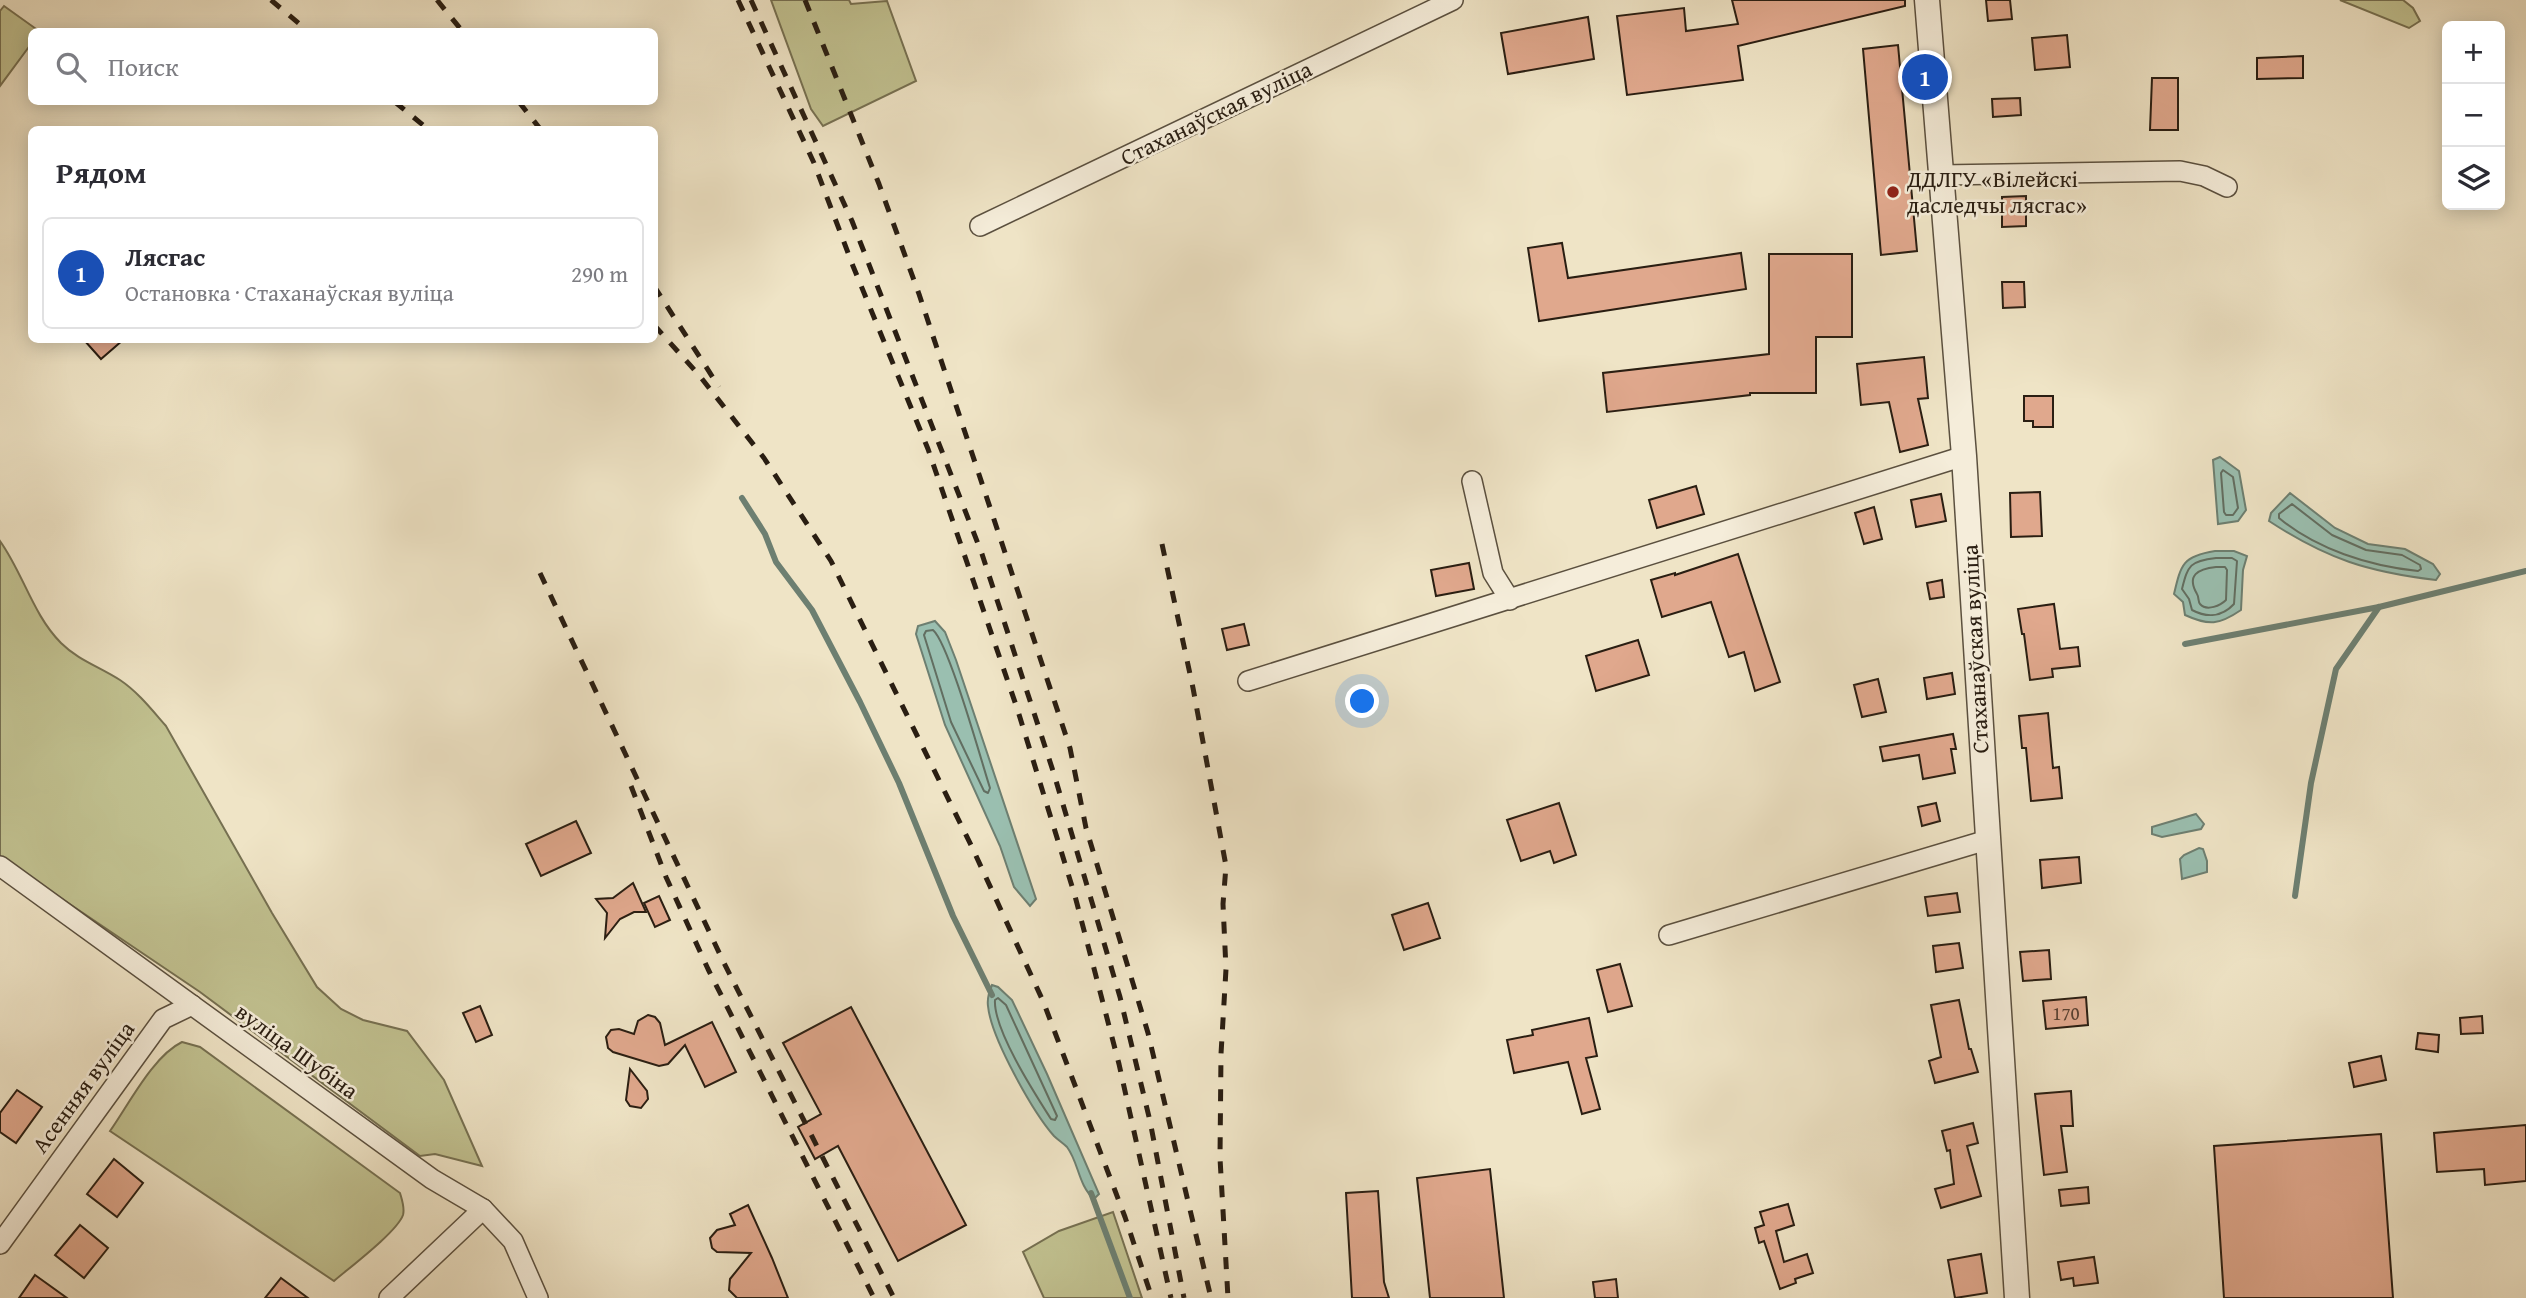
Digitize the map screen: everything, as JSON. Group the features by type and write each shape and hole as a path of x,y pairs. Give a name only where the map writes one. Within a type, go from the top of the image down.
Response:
{"street":[{"name":"Стаханаўская вуліца","path":"980,226 1453,0"},
{"name":"Стаханаўская вуліца","path":"1927,0 1964,456 2017,1298"},
{"path":"1941,176 2180,171 2204,176 2227,187"},
{"path":"1248,681 1964,456"},
{"path":"1472,481 1493,573 1510,600"},
{"path":"1669,935 1987,840"},
{"name":"вуліца Шубіна","path":"0,866 432,1179 483,1209 513,1241 538,1298"},
{"name":"Асенняя вуліца","path":"0,1244 163,1019 192,1005"},
{"path":"389,1298 483,1209"}],"shaded area":[{"path":"771,0 849,0 851,4 887,1 916,81 823,126 811,109"},
{"path":"2340,0 2403,0 2413,8 2420,21 2409,28"},
{"path":"4,6 35,28 28,28 28,48 0,86 0,11"},
{"path":"0,541 51,632 75,654 127,685 166,726 317,987 341,1009 363,1020 407,1031 444,1080 482,1166 435,1154 420,1156 200,992 0,857"},
{"path":"182,1042 200,1047 400,1193 404,1210 399,1222 334,1281 110,1131 151,1069"},
{"path":"1113,1212 1142,1298 1044,1298 1023,1252 1059,1231"}],"water":[{"path":"2220,457 2239,471 2246,510 2238,521 2218,524 2213,460"},
{"path":"2290,493 2335,528 2368,544 2405,549 2433,564 2440,574 2436,580 2389,573 2349,562 2310,545 2269,521 2271,513"},
{"path":"2215,551 2234,551 2247,556 2243,570 2241,610 2226,619 2207,622 2185,615 2183,602 2174,594 2185,563 2196,556"},
{"path":"935,621 945,632 956,660 1036,899 1030,906 1014,887 1000,846 945,725 916,634 918,626"},
{"path":"2196,814 2204,824 2201,829 2162,837 2152,834 2152,827"},
{"path":"2199,848 2203,849 2207,861 2207,872 2182,879 2180,859"},
{"path":"992,985 1012,1000 1099,1194 1094,1199 1085,1187 1071,1153 1045,1125 1014,1074 991,1020 988,996"}],"building":[{"path":"1732,0 1905,0 1905,6 1738,46 1743,80 1627,95 1617,16 1684,8 1686,31 1738,24"},
{"path":"1986,0 2010,0 2012,19 1988,21"},
{"path":"1588,17 1594,59 1508,74 1501,33"},
{"path":"2067,35 2070,67 2035,70 2032,38"},
{"name":"ДДЛГУ «Вілейскі даследчы лясгас»","path":"1898,45 1917,251 1881,255 1863,49"},
{"path":"2303,56 2303,78 2257,79 2257,58"},
{"path":"2152,78 2178,78 2178,130 2150,130"},
{"path":"2020,98 2021,115 1993,117 1992,99"},
{"path":"2026,196 2026,226 2002,227 2002,197"},
{"path":"1562,243 1568,278 1741,253 1746,289 1539,321 1528,248"},
{"path":"1769,254 1852,254 1852,337 1816,337 1816,393 1750,393 1607,412 1603,373 1769,354"},
{"path":"2002,282 2024,282 2025,307 2003,308"},
{"path":"87,343 120,343 101,359"},
{"path":"1924,357 1928,398 1918,399 1928,445 1900,452 1889,402 1861,405 1857,364"},
{"path":"2024,396 2053,396 2053,427 2033,427 2033,421 2024,421"},
{"path":"1696,486 1704,514 1657,528 1649,500"},
{"path":"2040,492 2042,536 2011,537 2010,493"},
{"path":"1941,494 1946,521 1916,527 1911,500"},
{"path":"1874,507 1882,539 1864,544 1855,513"},
{"path":"1738,554 1780,682 1755,691 1744,652 1729,657 1711,602 1662,617 1651,580"},
{"path":"1469,563 1474,589 1436,596 1431,570"},
{"path":"1942,580 1944,597 1930,599 1927,583"},
{"path":"2054,604 2060,649 2078,647 2080,666 2052,669 2053,677 2030,680 2018,609"},
{"path":"1244,624 1249,645 1227,650 1222,629"},
{"path":"1638,640 1649,675 1596,691 1586,656"},
{"path":"1952,673 1955,694 1927,699 1924,678"},
{"path":"1878,679 1886,712 1862,717 1854,685"},
{"path":"2048,713 2053,768 2059,767 2062,798 2031,801 2026,748 2022,748 2019,716"},
{"path":"1953,734 1956,749 1951,749 1955,773 1923,779 1919,755 1883,761 1880,747"},
{"path":"1559,803 1576,855 1554,863 1550,851 1521,861 1507,820"},
{"path":"1936,803 1940,821 1922,826 1918,807"},
{"path":"576,821 591,853 541,876 526,844"},
{"path":"2079,857 2081,883 2042,888 2040,860"},
{"path":"633,883 646,912 634,912 620,919 605,938 607,913 596,899 613,898"},
{"path":"1957,893 1960,912 1928,916 1925,897"},
{"path":"659,896 670,920 655,927 644,903"},
{"path":"1428,903 1440,938 1404,950 1392,915"},
{"path":"1959,943 1963,968 1936,972 1933,946"},
{"path":"2049,950 2051,979 2023,981 2020,952"},
{"path":"1620,964 1632,1006 1608,1012 1597,970"},
{"path":"2086,997 2088,1025 2046,1029 2043,1001"},
{"path":"1959,1000 1969,1049 1978,1072 1935,1083 1929,1061 1941,1057 1931,1005"},
{"path":"480,1006 492,1035 476,1042 463,1013"},
{"path":"851,1007 966,1225 898,1261 838,1146 815,1159 798,1127 821,1114 783,1043"},
{"path":"648,1015 655,1017 660,1023 665,1045 712,1022 736,1072 705,1087 685,1045 668,1064 659,1066 613,1052 608,1048 606,1037 611,1030 619,1029 634,1034 638,1021"},
{"path":"2482,1016 2483,1033 2461,1034 2460,1018"},
{"path":"1589,1018 1597,1056 1586,1058 1600,1109 1582,1114 1568,1062 1514,1073 1507,1040 1533,1035 1532,1030"},
{"path":"2418,1033 2439,1035 2438,1052 2416,1049"},
{"path":"2381,1056 2386,1080 2354,1087 2349,1063"},
{"path":"630,1069 647,1091 648,1099 641,1108 630,1106 626,1100"},
{"path":"17,1090 42,1107 16,1143 0,1132 0,1113"},
{"path":"2071,1091 2073,1126 2061,1126 2067,1172 2044,1175 2035,1094"},
{"path":"1973,1123 1978,1143 1967,1146 1981,1196 1941,1208 1935,1189 1954,1184 1950,1150 1947,1151 1942,1131"},
{"path":"2526,1125 2526,1181 2485,1185 2484,1169 2437,1172 2434,1133"},
{"path":"2381,1134 2393,1298 2224,1298 2214,1146"},
{"path":"114,1159 143,1183 117,1217 87,1194"},
{"path":"1490,1169 1504,1298 1430,1298 1417,1178"},
{"path":"2088,1187 2089,1203 2061,1206 2059,1190"},
{"path":"1378,1191 1384,1282 1389,1298 1352,1298 1346,1193"},
{"path":"1788,1204 1794,1225 1776,1231 1784,1262 1807,1254 1813,1273 1795,1279 1796,1283 1780,1289 1764,1241 1759,1243 1755,1228 1764,1225 1760,1212"},
{"path":"748,1205 788,1298 737,1298 729,1290 730,1279 751,1253 717,1252 712,1248 710,1238 717,1230 735,1225 730,1214"},
{"path":"80,1225 108,1248 84,1278 55,1255"},
{"path":"1981,1254 1987,1293 1955,1298 1948,1260"},
{"path":"2094,1257 2098,1283 2074,1286 2073,1278 2061,1280 2058,1262"},
{"path":"35,1275 67,1298 19,1298"},
{"path":"281,1278 308,1298 265,1298"},
{"path":"1616,1279 1618,1298 1595,1298 1593,1282"}],"waterway":[{"path":"742,498 765,534 776,562 812,610 860,702 899,783 953,916 992,995"},
{"path":"2185,644 2379,607 2526,571"},
{"path":"2295,896 2311,783 2336,669 2379,607"},
{"path":"1091,1193 1130,1298"}],"railway":[{"path":"271,0 304,28"},
{"path":"437,0 460,28"},
{"path":"738,0 814,163 928,449 1017,708 1075,896 1119,1064 1171,1298"},
{"path":"751,0 852,221 982,554 1054,774 1120,997 1150,1121 1184,1298"},
{"path":"805,0 879,184 919,294 1070,748 1086,828 1148,1033 1211,1298"},
{"path":"399,105 424,126"},
{"path":"521,105 538,126"},
{"path":"658,292 719,387"},
{"path":"658,329 699,375 764,458 831,561 971,845 1043,1001 1125,1217 1152,1298"},
{"path":"1162,544 1193,688 1226,866 1223,904 1226,969 1221,1054 1220,1158 1228,1298"},
{"path":"540,573 724,963 894,1298"},
{"path":"631,786 666,877 708,969 874,1298"}],"place":[{"name":"Лясгас","path":"1925,77"},
{"name":"ДДЛГУ «Вілейскі даследчы лясгас»","path":"1893,192"}]}
